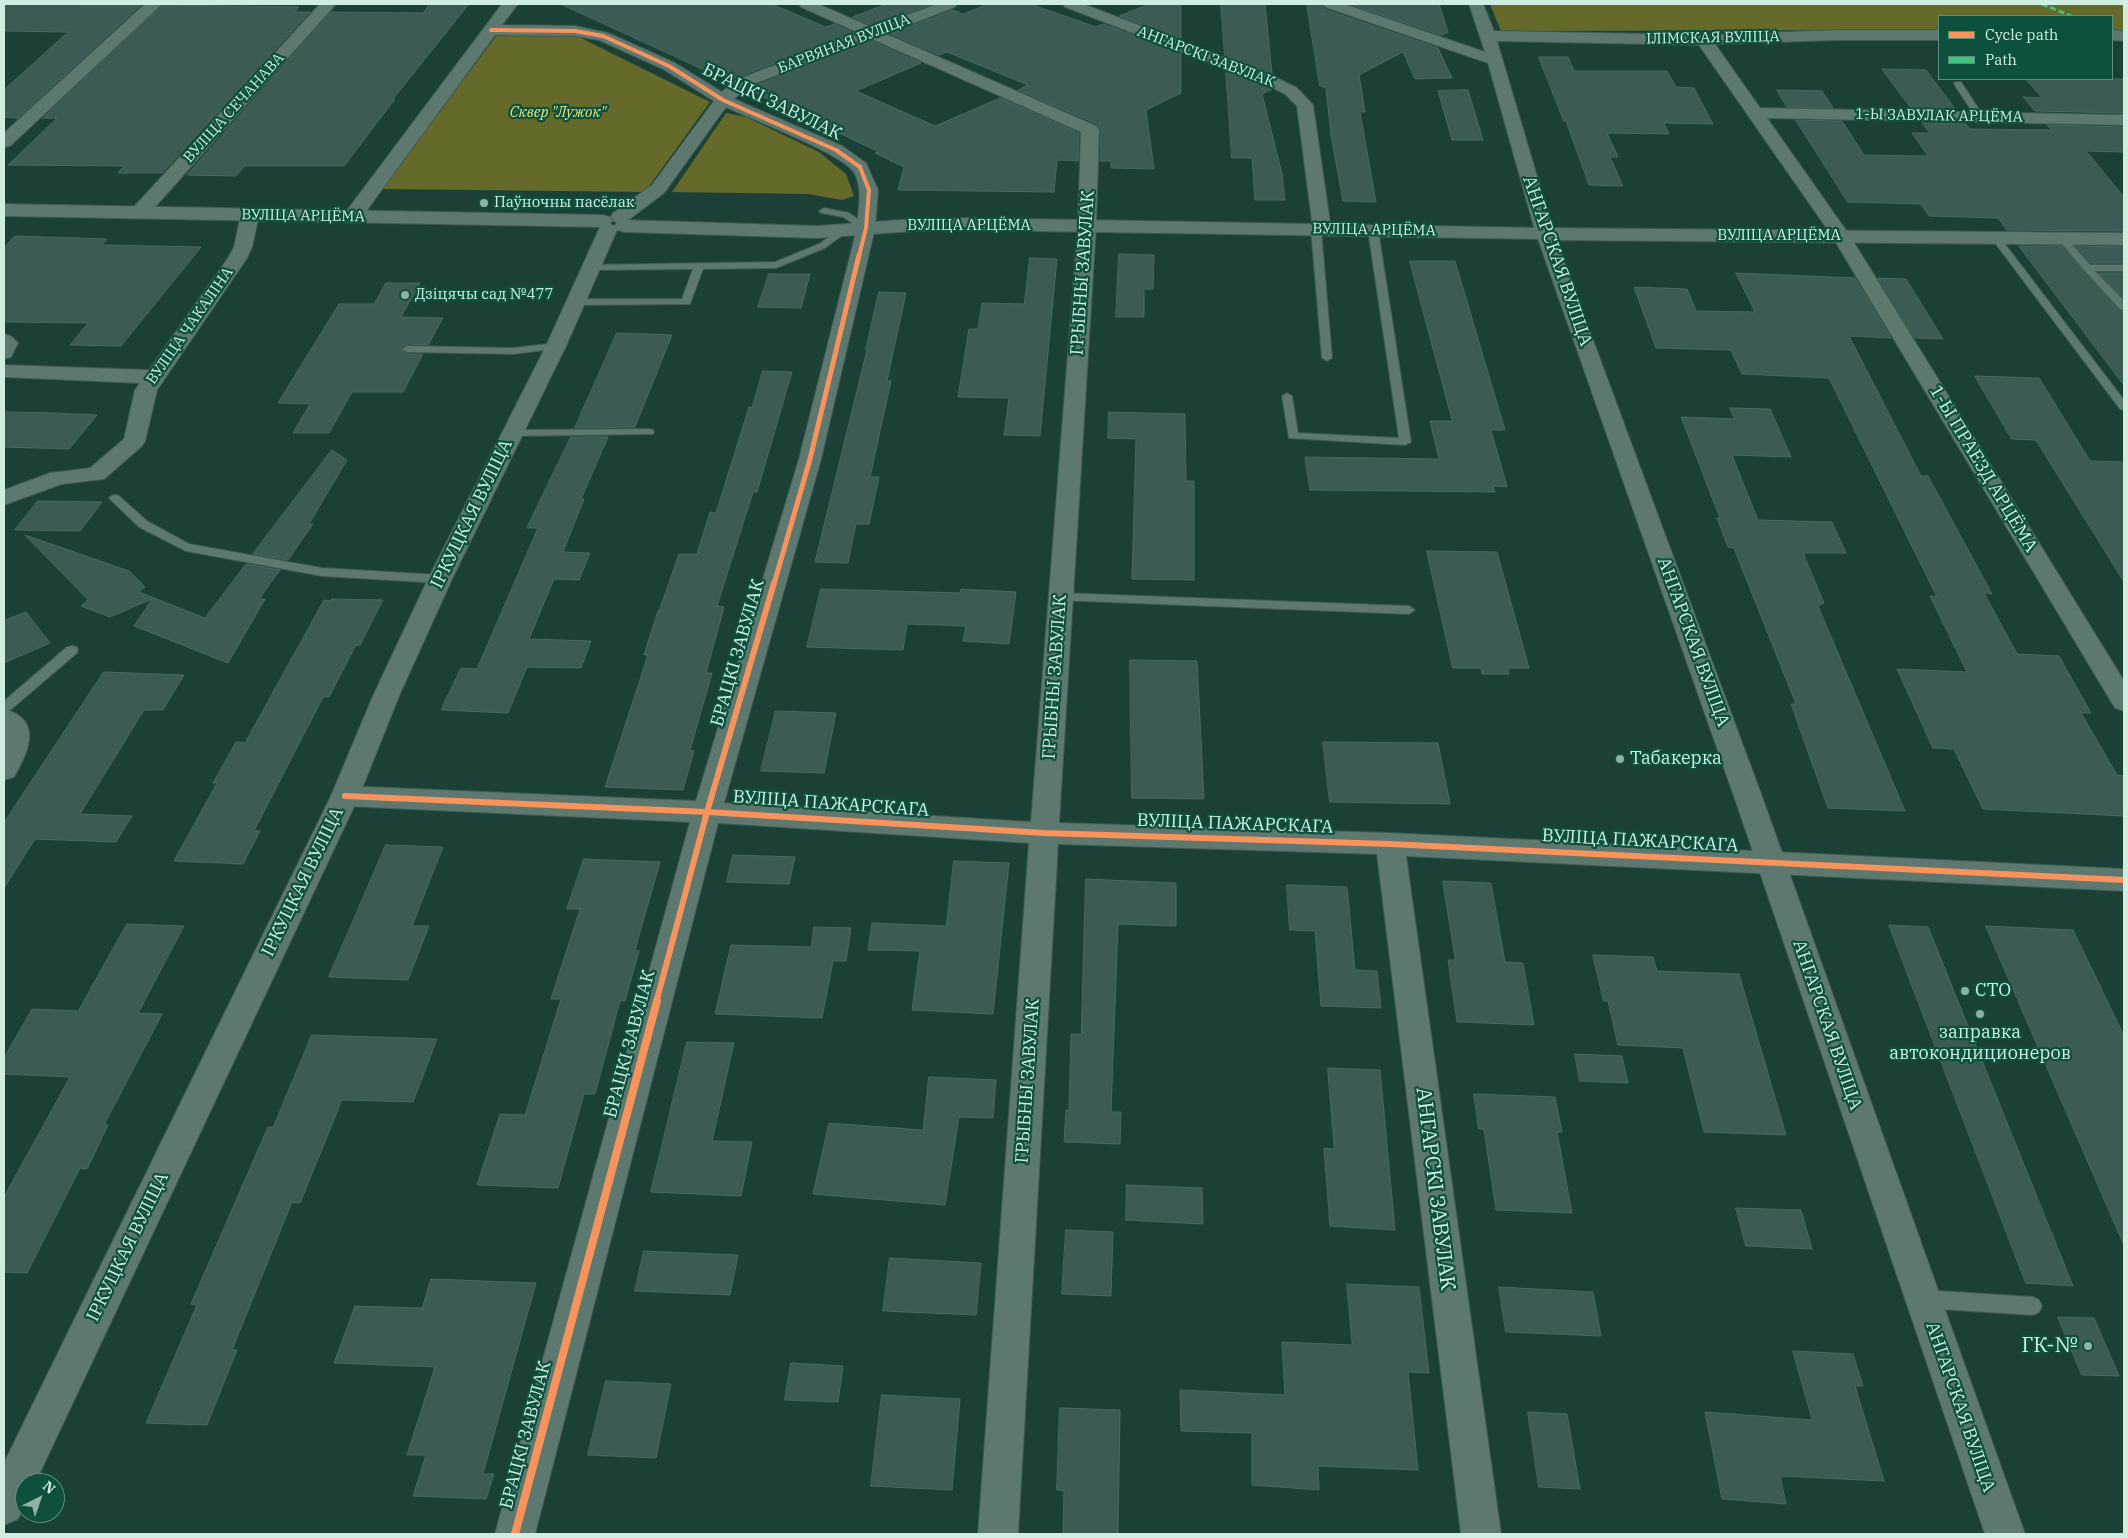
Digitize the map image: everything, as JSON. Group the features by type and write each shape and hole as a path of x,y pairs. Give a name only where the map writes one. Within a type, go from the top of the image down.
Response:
{"street":[{"path":"4,142 154,4"},
{"name":"ВУЛІЦА СЕЧАНАВА","path":"140,212 328,4"},
{"path":"352,217 510,4"},
{"name":"ГРЫБНЫ ЗАВУЛАК","path":"806,4 1090,130 1087,226 1044,833 998,1534"},
{"name":"БАРВЯНАЯ ВУЛІЦА","path":"614,223 658,189 723,100 742,83 950,4"},
{"name":"АНГАРСКІ ЗАВУЛАК","path":"1070,4 1267,79 1291,91 1304,105 1319,229"},
{"path":"1330,4 1494,60"},
{"name":"АНГАРСКАЯ ВУЛІЦА","path":"1476,4 1488,36 1545,234 1642,498 2005,1534"},
{"name":"БРАЦКІ ЗАВУЛАК","path":"491,30 575,32 603,36 668,66 723,100 829,146 850,158 860,167 869,190 866,228 810,459 706,812 515,1534"},
{"name":"ІЛІМСКАЯ ВУЛІЦА","path":"1488,36 1704,40 1803,36 1938,35"},
{"path":"1704,40 1841,236"},
{"name":"1-Ы ЗАВУЛАК АРЦЁМА","path":"1754,113 2124,120"},
{"name":"ВУЛІЦА АРЦЁМА","path":"4,210 614,223 841,232 866,228 970,224 1545,234 2124,239"},
{"name":"ВУЛІЦА ЧАКАЛІНА","path":"4,498 58,478 96,474 134,441 146,390 237,258 243,247 250,215"},
{"name":"ІРКУЦКАЯ ВУЛІЦА","path":"4,1505 345,796 386,696 440,578 556,346 590,267 614,223"},
{"name":"1-Ы ПРАЕЗД АРЦЁМА","path":"1841,236 2124,702"},
{"path":"4,340 8,343 4,353"},
{"path":"4,371 154,377"},
{"path":"4,718 14,725 16,744 4,770"},
{"name":"ВУЛІЦА ПАЖАРСКАГА","path":"345,796 706,812 1044,833 1390,844 2124,880"},
{"name":"АНГАРСКІ ЗАВУЛАК","path":"1390,844 1481,1534"}],"lane":[{"path":"1958,84 1980,117"},
{"path":"824,211 846,216 866,228"},
{"path":"1319,229 1327,358"},
{"path":"1287,396 1293,436 1405,442 1373,230"},
{"path":"590,267 776,265 822,246 841,232"},
{"path":"1995,237 2124,407"},
{"path":"2062,238 2124,307"},
{"path":"575,302 686,302 699,266"},
{"path":"2087,268 2124,268"},
{"path":"407,349 513,351 556,346"},
{"path":"512,433 649,432"},
{"path":"116,498 143,524 186,547 322,572 440,578"},
{"path":"1061,598 1409,610"},
{"path":"4,708 72,650"},
{"path":"1923,1299 2033,1306"}],"green space":[{"path":"1490,4 2124,4 2124,30 2113,30 2113,15 1938,15 1938,30 1501,31"},
{"name":"Сквер \"Лужок\"","path":"496,36 577,36 710,102 645,192 382,189"},
{"path":"726,113 746,117 819,152 846,174 854,196 842,200 808,194 672,192"}],"building":[{"path":"4,4 141,5 18,118 4,117 4,90 68,32 4,31"},
{"path":"430,4 469,4 393,99 395,99 344,166 245,166 236,176 187,175 331,12 423,13"},
{"path":"561,4 771,4 826,27 834,24 854,33 735,78 731,82"},
{"path":"887,4 932,4 873,26 853,17"},
{"path":"988,4 1030,4 1096,27 1103,24 1181,53 1181,93 1146,110 1154,169 1111,168 1111,161 1100,161 1101,130 1097,124 1018,90 1028,85 947,52 939,55 891,34 953,10 963,14"},
{"path":"1150,4 1181,4 1181,39 1120,16"},
{"path":"1221,4 1265,4 1272,74 1225,56"},
{"path":"1307,4 1321,4 1324,9 1438,48 1452,78 1415,79 1403,52 1359,75 1365,112 1360,112 1376,202 1343,201 1331,135 1326,88 1320,86"},
{"path":"1349,4 1439,4 1448,32 1442,35"},
{"path":"163,5 299,7 295,12 310,12 162,173 118,173 124,166 8,165 57,118 43,118"},
{"path":"872,41 921,63 856,91 935,126 1000,98 1079,133 1078,161 1057,160 1054,192 898,190 904,167 875,153 879,152 747,89"},
{"path":"1539,57 1568,57 1574,71 1667,71 1676,87 1694,88 1713,124 1664,123 1669,134 1607,133 1618,157 1610,157 1623,186 1589,185 1566,121 1564,121"},
{"path":"1882,69 1926,70 1956,110 1912,109"},
{"path":"1226,71 1272,89 1262,94 1282,174 1285,200 1255,200 1252,158 1232,158"},
{"path":"2124,79 2124,113 2035,111 2023,97 2042,98 2027,80"},
{"path":"1468,90 1483,140 1452,140 1438,91"},
{"path":"1777,90 1822,91 1833,108 1787,107"},
{"path":"1796,120 1842,121 1864,155 1928,156 1912,133 1930,133 1922,123 1966,124 1970,129 2052,130 2047,125 2124,127 2124,152 2086,151 2124,197 2124,231 2007,230 1998,218 1929,216 1921,204 1848,202"},
{"path":"15,236 107,239 102,245 201,247 121,346 70,345 88,323 4,322 4,248"},
{"path":"2019,246 2062,246 2119,310 2124,312 2124,385"},
{"path":"2076,246 2124,247 2124,263 2091,263"},
{"path":"1119,254 1154,255 1153,289 1144,289 1144,317 1116,317"},
{"path":"1030,258 1057,259 1040,436 1004,435 1009,398 958,397 969,329 978,329 982,303 1024,304"},
{"path":"1410,261 1455,261 1505,430 1491,430 1507,487 1493,486 1495,492 1310,490 1305,457 1439,459 1430,421 1452,421"},
{"path":"1736,273 1855,278 1891,338 1849,336 1921,476 1928,476 1992,594 1984,593 2017,654 2059,656 2091,713 2081,713 2117,775 2124,776 2124,816 1983,809 1954,749 1933,748 1897,669 1967,672 1930,596 1937,597 1829,378 1742,374 1731,350 1656,348 1634,287 1687,289 1696,311 1755,312"},
{"path":"2099,273 2124,273 2124,299"},
{"path":"769,274 810,274 801,308 758,307"},
{"path":"1878,278 1906,279 1943,339 1915,338"},
{"path":"386,283 420,283 401,317 443,318 428,345 407,344 400,348 407,354 423,354 403,392 352,392 329,433 293,433 310,404 278,403 339,304 374,304"},
{"path":"879,292 906,293 887,381 891,381 870,477 879,477 869,524 856,524 848,563 815,562 867,350"},
{"path":"617,333 672,335 635,427 575,428"},
{"path":"763,371 792,372 757,492 753,492 717,606 724,607 706,673 712,673 690,750 694,751 683,790 605,787 648,655 644,655 679,554 697,554 710,512 716,513 749,407 752,407"},
{"path":"1975,376 2039,378 2090,461 2124,462 2124,582 2036,440 2012,439"},
{"path":"1730,408 1770,409 1791,457 1732,455 1758,520 1832,522 1846,553 1803,553 1824,603 1818,606 1905,811 1828,808 1791,704 1796,704 1734,548 1728,547 1717,518 1720,518 1681,417 1734,419"},
{"path":"4,412 97,415 69,449 4,447"},
{"path":"1109,412 1185,414 1186,481 1194,481 1194,580 1132,579 1136,439 1108,438"},
{"path":"571,437 608,437 581,499 584,499 563,552 590,553 579,580 554,579 529,639 591,641 581,668 527,667 508,713 441,710 461,668 477,669 538,528 527,528"},
{"path":"332,450 347,460 309,524 313,524 288,560 253,554"},
{"path":"38,501 102,502 80,531 15,530"},
{"path":"25,535 129,571 145,587 139,592 205,618 246,564 280,570 259,599 265,599 228,663 134,626 152,599 110,617 81,606 88,600"},
{"path":"1427,551 1497,552 1529,668 1508,668 1509,674 1482,674 1481,668 1453,668"},
{"path":"821,589 960,593 961,589 1016,592 1009,644 963,641 966,626 907,624 903,650 807,647"},
{"path":"332,599 383,600 360,645 356,645 329,697 323,697 254,831 260,831 243,864 174,861 217,783 213,783 236,742 245,743 324,600 331,601"},
{"path":"26,612 50,643 4,663 4,621"},
{"path":"1130,660 1197,661 1204,799 1132,798"},
{"path":"104,672 184,675 163,710 144,710 80,814 132,816 116,842 35,839 4,888 4,823"},
{"path":"776,711 836,713 824,773 761,771"},
{"path":"1323,742 1438,743 1450,804 1330,802"},
{"path":"386,845 443,847 412,926 429,926 408,980 329,977"},
{"path":"733,855 795,857 789,884 727,882"},
{"path":"584,859 660,862 635,950 639,951 625,1001 620,1001 595,1094 584,1094 558,1188 477,1185 500,1114 525,1115 561,999 551,999 580,909 567,909"},
{"path":"954,861 1009,863 993,1014 912,1010 920,951 868,950 872,923 946,926"},
{"path":"1086,879 1176,883 1176,926 1118,924 1111,1112 1121,1112 1120,1144 1064,1142 1066,1110 1069,1110 1071,1034 1081,1034"},
{"path":"1443,881 1491,883 1505,962 1523,963 1534,1025 1457,1022 1448,960 1455,960"},
{"path":"1287,885 1347,887 1355,970 1377,971 1381,1008 1321,1006 1315,931 1290,930"},
{"path":"127,924 184,926 138,1013 162,1014 104,1125 108,1125 87,1169 80,1168 27,1273 4,1272 4,1197 70,1077 4,1074 4,1058 32,1009 78,1011"},
{"path":"1889,925 1928,927 2073,1286 2026,1283"},
{"path":"1986,926 2073,930 2124,1036 2124,1245"},
{"path":"814,927 851,928 846,961 833,961 822,1018 715,1014 731,945 811,947"},
{"path":"1593,955 1653,957 1657,971 1739,974 1786,1135 1704,1132 1683,1048 1618,1045 1608,1001 1604,1001"},
{"path":"312,1035 437,1039 413,1102 342,1100 300,1203 292,1202 232,1350 237,1350 207,1425 146,1423 197,1305 191,1304 268,1127 273,1127"},
{"path":"687,1042 734,1043 712,1141 752,1142 741,1196 651,1192"},
{"path":"1575,1054 1622,1056 1628,1083 1580,1081"},
{"path":"1328,1068 1380,1070 1395,1230 1330,1226 1324,1148 1334,1149"},
{"path":"929,1077 996,1080 993,1118 959,1117 945,1205 813,1194 829,1123 923,1130"},
{"path":"1474,1094 1555,1097 1562,1132 1557,1132 1572,1213 1496,1210 1484,1129 1479,1129"},
{"path":"1127,1185 1202,1188 1203,1224 1126,1220"},
{"path":"1736,1208 1801,1210 1812,1249 1746,1246"},
{"path":"1066,1230 1113,1232 1111,1296 1062,1294"},
{"path":"644,1251 738,1255 730,1295 635,1291"},
{"path":"890,1258 981,1263 976,1315 883,1311"},
{"path":"431,1279 536,1283 483,1474 494,1474 486,1499 413,1496 426,1455 407,1455 435,1367 334,1363 355,1306 422,1308"},
{"path":"1347,1284 1419,1287 1429,1373 1408,1372 1418,1470 1318,1466 1319,1490 1252,1485 1252,1433 1181,1431 1180,1390 1285,1395 1282,1342 1352,1345"},
{"path":"1499,1287 1593,1292 1601,1336 1506,1332"},
{"name":"ГК-№","path":"2058,1317 2094,1318 2119,1376 2082,1375"},
{"path":"1793,1351 1853,1354 1863,1386 1855,1386 1884,1481 1780,1476 1786,1504 1722,1499 1705,1412 1812,1420"},
{"path":"791,1363 843,1366 838,1402 785,1400"},
{"path":"606,1381 671,1384 656,1458 588,1455"},
{"path":"882,1395 960,1399 952,1490 871,1486"},
{"path":"1060,1408 1120,1410 1118,1534 1063,1534 1064,1491 1057,1490"},
{"path":"1528,1412 1567,1414 1580,1489 1539,1487"}],"marked path":[{"path":"2042,4 2069,15"}],"cycle path":[{"path":"491,30 575,31 603,36 669,66 723,100 836,150 860,167 869,190 866,228 810,459 707,812 515,1534"},
{"path":"345,796 707,812 1044,833 1390,844 2124,880"}],"place":[{"name":"Паўночны пасёлак","path":"484,203"},
{"name":"Дзіцячы сад №477","path":"405,295"},
{"name":"Табакерка","path":"1620,759"},
{"name":"СТО","path":"1965,991"},
{"name":"заправка автокондиционеров","path":"1980,1014"},
{"name":"ГК-№","path":"2088,1346"}]}
